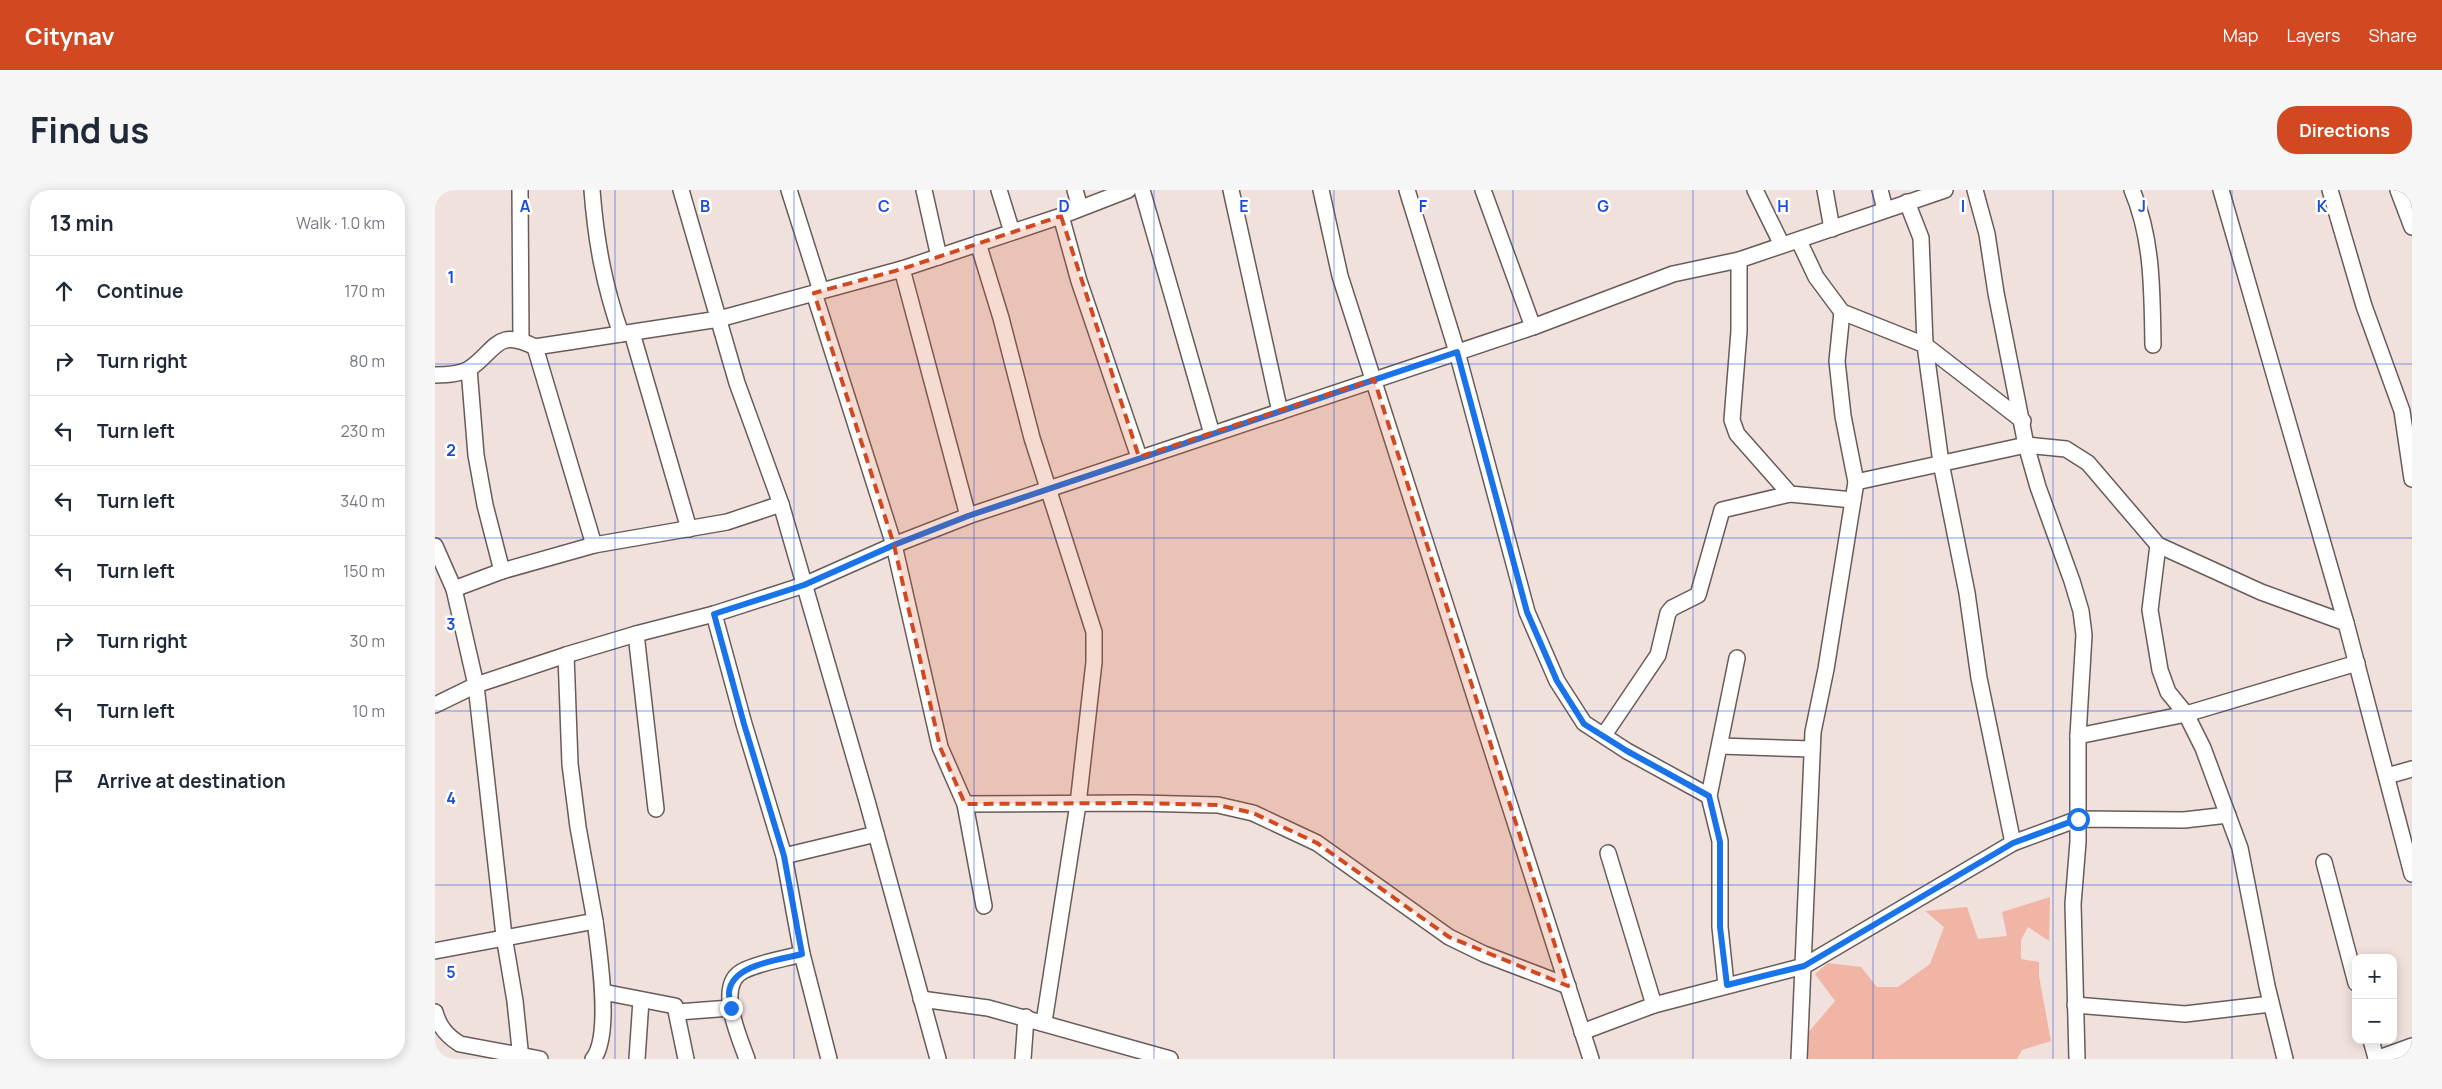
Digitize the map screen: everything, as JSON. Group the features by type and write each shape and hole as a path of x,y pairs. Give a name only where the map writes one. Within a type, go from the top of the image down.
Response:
{"street":[{"path":"520,190 528,343 595,545"},
{"path":"592,190 598,255 607,294 626,334 689,529"},
{"path":"681,190 737,383 781,504 876,834 938,1059"},
{"path":"789,190 894,545 940,747 965,804 984,906"},
{"path":"924,190 939,257"},
{"path":"999,190 1011,232"},
{"path":"1075,190 1080,208"},
{"path":"435,375 457,373 469,369 494,345 512,338 528,343 626,334 719,319 901,269 1061,216 1128,190"},
{"path":"1142,190 1212,434"},
{"path":"1231,190 1280,412"},
{"path":"1321,190 1340,276 1591,1059"},
{"path":"1407,190 1457,352 1527,612 1557,681 1584,724 1627,751 1709,796"},
{"path":"1483,190 1533,327"},
{"path":"1755,190 1782,245"},
{"path":"1825,190 1832,229"},
{"path":"1880,190 1885,209"},
{"path":"435,705 476,684 636,634 714,614 804,585 894,545 968,516 1139,457 1533,327 1673,274 1739,260 1945,190"},
{"path":"1975,190 1987,234 1996,292 2023,421 2026,445 2038,487 2073,581 2085,635 2078,736 2078,819 2073,904 2077,1059"},
{"path":"2132,190 2139,206 2151,265 2153,345"},
{"path":"2221,190 2357,663 2412,874"},
{"path":"2330,190 2364,306 2410,437 2412,479"},
{"path":"2398,190 2412,227"},
{"path":"1907,202 1921,238 1925,345 1941,463 1967,593 1979,678 2013,843"},
{"path":"1061,216 1079,281 1139,457"},
{"path":"1799,241 1816,277 1841,312 1925,345 2023,421"},
{"path":"978,243 1001,318 1032,438 1050,488 1094,632 1094,662 1079,804 1044,1022"},
{"path":"1739,260 1739,331 1732,420 1737,434 1790,494"},
{"path":"901,269 968,516"},
{"path":"1799,1059 1812,749 1856,482 1843,416 1837,360 1841,312"},
{"path":"469,369 476,455 485,505 502,571"},
{"path":"1856,482 2026,445 2066,449 2088,463 2158,545 2261,592 2346,624"},
{"path":"1604,735 1658,655 1668,613 1672,608 1698,595 1722,510 1790,494 1853,500"},
{"path":"454,589 502,571 595,545 727,522 781,504"},
{"path":"2158,545 2150,610 2154,644 2168,692 2186,714 2203,748 2240,848 2271,1004 2285,1059"},
{"path":"435,546 454,589 476,684 504,936 521,1057"},
{"path":"714,614 744,724 784,856 802,954 829,1059"},
{"path":"636,634 656,809"},
{"path":"566,655 570,764 578,827 595,921 603,992 601,1036 593,1059"},
{"path":"1727,985 1720,927 1720,842 1709,796 1737,658"},
{"path":"2078,736 2186,714 2357,663"},
{"path":"1720,746 1812,749"},
{"path":"2387,776 2412,770"},
{"path":"965,804 1138,802 1218,805 1253,812 1317,843 1449,937 1484,954 1568,986"},
{"path":"1582,1032 1654,1005 1804,966 2013,843 2078,819 2184,820 2227,815"},
{"path":"784,856 876,834"},
{"path":"1608,853 1654,1005"},
{"path":"2323,862 2352,968"},
{"path":"435,950 595,921"},
{"path":"747,1059 731,1008 729,992 736,976 744,970 802,954"},
{"path":"603,992 672,1005 678,1012 686,1059"},
{"path":"921,999 988,1008 1026,1017 1170,1059"},
{"path":"637,1059 641,1000"},
{"path":"2075,1005 2185,1014 2271,1004"},
{"path":"678,1012 731,1008"},
{"path":"435,1012 438,1024 450,1038 460,1044 521,1057 540,1059"},
{"path":"1023,1059 1026,1017"},
{"path":"2372,1044 2376,1058 2412,1046"}],"highlighted area":[{"path":"1061,216 1139,457 1374,379 1568,986 1449,937 1317,843 1253,813 1218,805 1138,803 965,804 940,747 894,545 814,293 902,269"}],"shaded area":[{"path":"2050,897 2049,941 2028,927 2021,940 2021,959 2039,962 2039,976 2051,1041 2022,1050 2017,1059 1806,1059 1807,1034 1835,1001 1815,974 1828,963 1861,967 1877,987 1898,987 1930,964 1944,927 1925,911 1967,907 1978,939 2007,936 2002,912"}],"route":[{"path":"731,1008 729,992 736,976 744,970 802,954 784,856 754,751 744,724 714,614 804,585 894,545 968,516 1139,457 1457,352 1527,612 1557,681 1584,724 1627,751 1709,796 1720,842 1720,927 1727,985 1804,966 2013,843 2078,819"}]}
